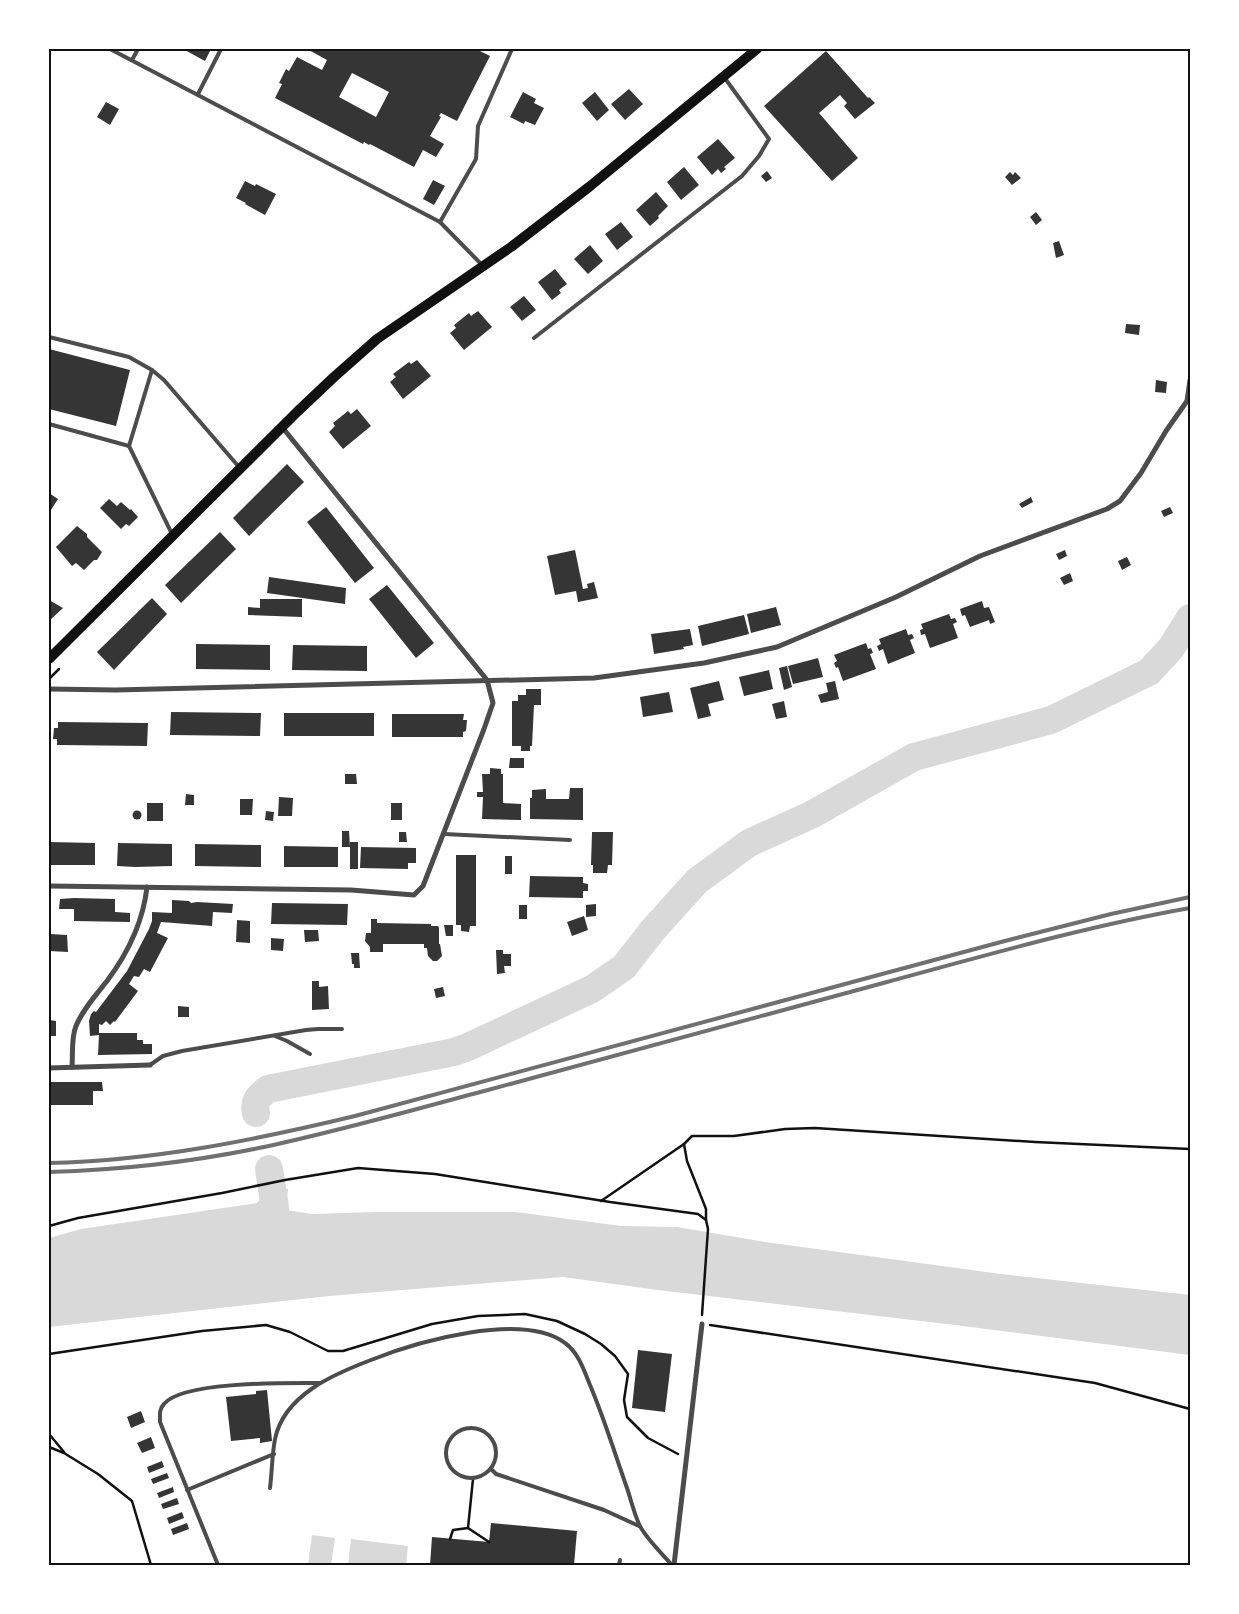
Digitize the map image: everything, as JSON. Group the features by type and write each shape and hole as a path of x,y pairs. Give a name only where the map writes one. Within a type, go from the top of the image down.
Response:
{"main road":[{"path":"49,659 282,427 377,339 511,247 589,187 757,49"}],"street":[{"path":"49,690 594,678 704,663 776,647 896,597 980,556 1107,508 1120,501 1141,473 1186,401 1190,380"},
{"path":"49,886 351,890 414,895 423,886 484,729 492,703 487,680 282,427"},
{"path":"72,1068 76,1026 86,1008 112,974 134,938 145,902 147,887"},
{"path":"49,1068 150,1065"},
{"path":"673,1565 705,1325"}],"lane":[{"path":"110,49 440,222 483,266"},
{"path":"132,60 138,49"},
{"path":"198,94 221,49"},
{"path":"440,222 476,159 478,126 512,49"},
{"path":"534,338 742,176 759,156 768,140 724,77"},
{"path":"49,337 128,357 152,370 164,380 240,469"},
{"path":"152,370 129,446 173,536"},
{"path":"49,424 129,446"},
{"path":"444,834 570,840"},
{"path":"150,1065 163,1056 182,1051 318,1029 342,1030"},
{"path":"273,1036 287,1041 310,1054"},
{"path":"270,1488 275,1438 281,1422 295,1402 313,1388 348,1369 398,1350 449,1336 491,1330 521,1330 545,1333 566,1343 579,1359 597,1402 640,1526 673,1565"},
{"path":"218,1565 160,1422 160,1410 164,1403 173,1397 202,1389 252,1383 322,1383"},
{"path":"469,1428 476,1428 489,1436 496,1448 496,1455 491,1468 480,1477 473,1479 454,1472 446,1461 446,1446 455,1433 469,1428"},
{"path":"187,1490 274,1454"},
{"path":"491,1468 496,1474 604,1510 640,1526"}],"path":[{"path":"600,1201 684,1144 692,1136 734,1136 785,1129 815,1128 1036,1142 1190,1149"},
{"path":"684,1144 687,1161 706,1209 708,1228 703,1305"},
{"path":"49,1226 78,1218 358,1168 435,1174 600,1201 698,1214 706,1220"},
{"path":"705,1325 1095,1383 1190,1409"},
{"path":"49,1434 64,1453"},
{"path":"49,1446 98,1474 132,1501 151,1565"},
{"path":"468,1528 473,1479"},
{"path":"450,1539 453,1530 468,1528 489,1542"}],"shaded area":[{"path":"288,1189 286,1210 312,1214 516,1212 621,1226 677,1227 765,1242 1001,1274 1190,1295 1190,1355 563,1277 329,1296 49,1327 49,1238 81,1229 257,1203 266,1191"},
{"path":"312,1535 335,1538 331,1565 308,1564"},
{"path":"351,1539 408,1546 406,1565 348,1565"}],"building":[{"path":"183,49 211,49 205,61"},
{"path":"307,49 476,49 490,56 457,121 441,113 439,116 441,117 430,136 444,144 436,157 423,150 414,167 370,144 364,142 363,144 275,98 282,84 279,83 286,69 289,71 297,57 322,70 327,60","holes":["352,73 389,92 376,117 339,97"]},
{"path":"826,51 868,98 875,103 855,119 844,106 847,103 840,95 819,113 858,158 832,181 764,106"},
{"path":"629,89 643,104 625,120 611,104"},
{"path":"523,92 536,99 534,103 544,108 535,125 525,121 524,124 510,117"},
{"path":"595,92 609,110 597,121 582,103"},
{"path":"106,102 119,109 110,125 97,117"},
{"path":"718,139 735,158 724,167 726,169 721,173 718,169 712,175 697,157"},
{"path":"684,167 699,185 681,200 667,182"},
{"path":"767,171 772,178 766,182 761,176"},
{"path":"1010,172 1013,175 1015,172 1021,178 1012,185 1005,177"},
{"path":"433,180 445,186 434,205 423,199"},
{"path":"245,181 276,194 265,215 236,198"},
{"path":"656,192 668,206 650,226 636,210"},
{"path":"1036,212 1042,220 1036,225 1030,217"},
{"path":"621,222 633,237 617,250 605,234"},
{"path":"1059,241 1064,255 1056,258 1053,243"},
{"path":"590,245 603,261 588,274 574,259"},
{"path":"555,269 567,284 559,290 561,293 552,300 538,282"},
{"path":"524,296 536,310 522,321 510,307"},
{"path":"478,311 492,327 464,350 450,333 456,328 454,325 469,313 471,316"},
{"path":"1126,324 1140,325 1139,335 1125,333"},
{"path":"49,349 130,370 116,426 49,409"},
{"path":"417,360 431,376 403,399 390,382 396,377 393,374 409,362 411,364"},
{"path":"1156,380 1167,382 1166,393 1155,392"},
{"path":"357,409 371,426 343,449 329,432 335,426 333,423 348,411 351,414"},
{"path":"287,464 304,482 249,536 233,518"},
{"path":"49,493 58,499 49,513"},
{"path":"1031,497 1033,502 1022,508 1019,504"},
{"path":"109,499 117,506 121,502 138,517 129,526 126,524 121,529 100,508"},
{"path":"326,507 374,568 355,583 307,522"},
{"path":"1170,507 1173,513 1164,517 1161,511"},
{"path":"77,526 87,534 87,537 102,552 97,560 94,560 84,570 76,563 72,566 56,547"},
{"path":"220,532 236,549 181,603 165,585"},
{"path":"575,550 583,589 588,588 587,584 594,582 598,598 578,602 576,591 555,595 547,556"},
{"path":"1065,550 1067,556 1059,560 1056,554"},
{"path":"1127,557 1131,565 1122,570 1118,561"},
{"path":"1070,573 1073,581 1064,585 1060,578"},
{"path":"269,577 346,588 345,604 267,593"},
{"path":"387,585 434,643 416,658 369,599"},
{"path":"152,598 167,614 114,670 97,652"},
{"path":"260,599 302,599 302,617 248,615 248,607 260,608"},
{"path":"49,600 63,608 49,621"},
{"path":"982,601 984,608 989,607 995,622 990,624 989,620 970,627 965,615 962,616 960,609"},
{"path":"776,607 781,625 751,633 747,614"},
{"path":"949,614 951,619 955,618 957,622 953,624 958,638 930,648 925,634 921,635 920,630 923,629 921,624"},
{"path":"744,615 749,634 702,646 698,626"},
{"path":"690,629 693,645 683,647 684,649 654,654 651,634"},
{"path":"906,629 908,635 912,634 914,638 910,640 915,653 888,664 883,649 879,651 877,646 881,644 879,639"},
{"path":"866,643 868,649 871,648 873,653 870,654 876,669 843,681 838,667 836,668 834,663 837,661 834,655"},
{"path":"196,644 270,645 270,670 196,669"},
{"path":"293,645 367,646 367,671 292,670"},
{"path":"818,658 823,677 793,684 788,666"},
{"path":"787,666 792,687 784,690 779,668"},
{"path":"769,670 773,689 744,696 739,677"},
{"path":"719,681 724,700 708,704 711,716 698,719 690,688"},
{"path":"835,681 839,699 821,703 818,695 828,692 826,683"},
{"path":"526,689 541,689 541,705 534,705 532,746 530,746 530,751 521,751 521,746 512,746 512,701 518,701 518,695 526,695"},
{"path":"669,692 673,712 643,717 640,697"},
{"path":"784,701 787,717 776,719 772,704"},
{"path":"171,712 261,713 260,736 170,735"},
{"path":"284,713 374,713 374,736 284,736"},
{"path":"392,714 464,714 463,720 467,720 466,731 463,732 463,737 392,737"},
{"path":"58,722 148,723 147,746 57,745 57,739 53,739 54,728 58,728"},
{"path":"510,758 524,758 524,768 509,768"},
{"path":"490,768 501,769 501,774 503,774 503,803 521,804 521,820 482,819 483,797 477,797 477,792 483,792 482,774 490,774"},
{"path":"345,774 356,774 357,784 345,784"},
{"path":"570,788 583,788 583,820 530,819 532,790 546,789 546,799 569,799"},
{"path":"186,794 194,795 194,805 185,805"},
{"path":"279,797 293,798 292,816 278,816"},
{"path":"240,799 253,799 252,815 240,815"},
{"path":"147,803 163,803 163,821 147,821"},
{"path":"391,803 402,803 402,820 391,820"},
{"path":"137,810 142,815 137,820 132,815"},
{"path":"266,811 274,812 273,821 265,820"},
{"path":"342,831 349,831 350,847 342,847"},
{"path":"399,832 406,832 407,842 399,842"},
{"path":"592,832 613,832 612,865 608,865 607,873 593,873 593,865 591,865"},
{"path":"49,842 95,843 95,865 49,865"},
{"path":"350,842 358,842 358,869 350,869"},
{"path":"118,843 172,844 172,866 117,866"},
{"path":"195,844 261,845 261,867 195,866"},
{"path":"284,846 338,847 338,867 284,867"},
{"path":"361,847 416,848 416,863 408,863 408,869 360,868"},
{"path":"456,855 476,855 476,926 470,926 469,932 461,931 461,925 456,925"},
{"path":"505,856 512,856 512,874 505,874"},
{"path":"530,876 583,877 583,883 588,884 588,891 583,891 583,898 529,897"},
{"path":"60,899 115,899 115,912 130,913 130,922 74,921 74,909 59,909"},
{"path":"172,900 189,901 191,903 233,904 232,913 213,912 212,926 161,922 157,933 168,938 150,972 144,969 139,977 134,976 129,984 138,991 115,1022 110,1025 106,1021 102,1025 99,1024 99,1033 137,1033 137,1040 143,1040 143,1044 152,1044 152,1054 98,1055 99,1035 90,1036 89,1021 91,1014 94,1011 96,1012 127,971 149,929 152,921 152,912 172,913"},
{"path":"272,903 348,904 347,925 271,924"},
{"path":"596,904 596,916 586,917 586,905"},
{"path":"519,905 527,905 527,919 519,919"},
{"path":"584,916 588,930 572,936 567,922"},
{"path":"371,919 377,919 377,923 431,924 431,926 438,926 442,956 437,961 433,961 428,956 427,948 424,948 424,944 383,944 383,952 370,952 370,947 365,941 366,933 371,933"},
{"path":"237,920 250,921 250,943 236,942"},
{"path":"444,925 453,925 453,936 446,936"},
{"path":"304,930 318,930 319,941 305,942"},
{"path":"50,934 67,935 68,952 49,951"},
{"path":"271,938 284,939 283,951 271,950"},
{"path":"496,950 503,950 503,954 511,954 511,966 504,966 505,973 497,974"},
{"path":"351,953 359,953 360,968 354,968"},
{"path":"312,981 319,981 319,987 328,986 329,1009 312,1010"},
{"path":"443,987 445,996 436,998 434,989"},
{"path":"178,1006 189,1007 189,1017 178,1017"},
{"path":"49,1020 56,1021 56,1036 49,1036"},
{"path":"49,1082 102,1082 103,1091 93,1091 93,1105 51,1105"},
{"path":"638,1350 672,1354 665,1412 632,1408"},
{"path":"267,1390 272,1441 260,1443 260,1438 231,1441 226,1397 256,1394 256,1391"},
{"path":"141,1411 145,1422 131,1428 127,1417"},
{"path":"151,1437 155,1448 142,1453 137,1443"},
{"path":"162,1461 164,1467 149,1473 147,1467"},
{"path":"167,1473 169,1478 153,1484 151,1479"},
{"path":"173,1487 174,1492 159,1498 157,1493"},
{"path":"177,1498 179,1504 163,1509 161,1504"},
{"path":"182,1512 184,1518 169,1524 167,1518"},
{"path":"187,1523 189,1529 173,1535 171,1529"},
{"path":"491,1523 577,1531 574,1565 430,1565 432,1537 489,1542"}],"waterway":[{"path":"256,1113 255,1105 262,1094 268,1089 454,1052 592,989 624,967 652,931 697,881 749,843 811,815 914,757 1051,720 1149,672 1171,648 1190,618"},
{"path":"269,1169 276,1227"}],"railway":[{"path":"49,1163 165,1154 317,1125 1001,942 1111,914 1190,897"},
{"path":"49,1172 128,1167 181,1161 288,1142 1038,942 1114,923 1190,908"}]}
